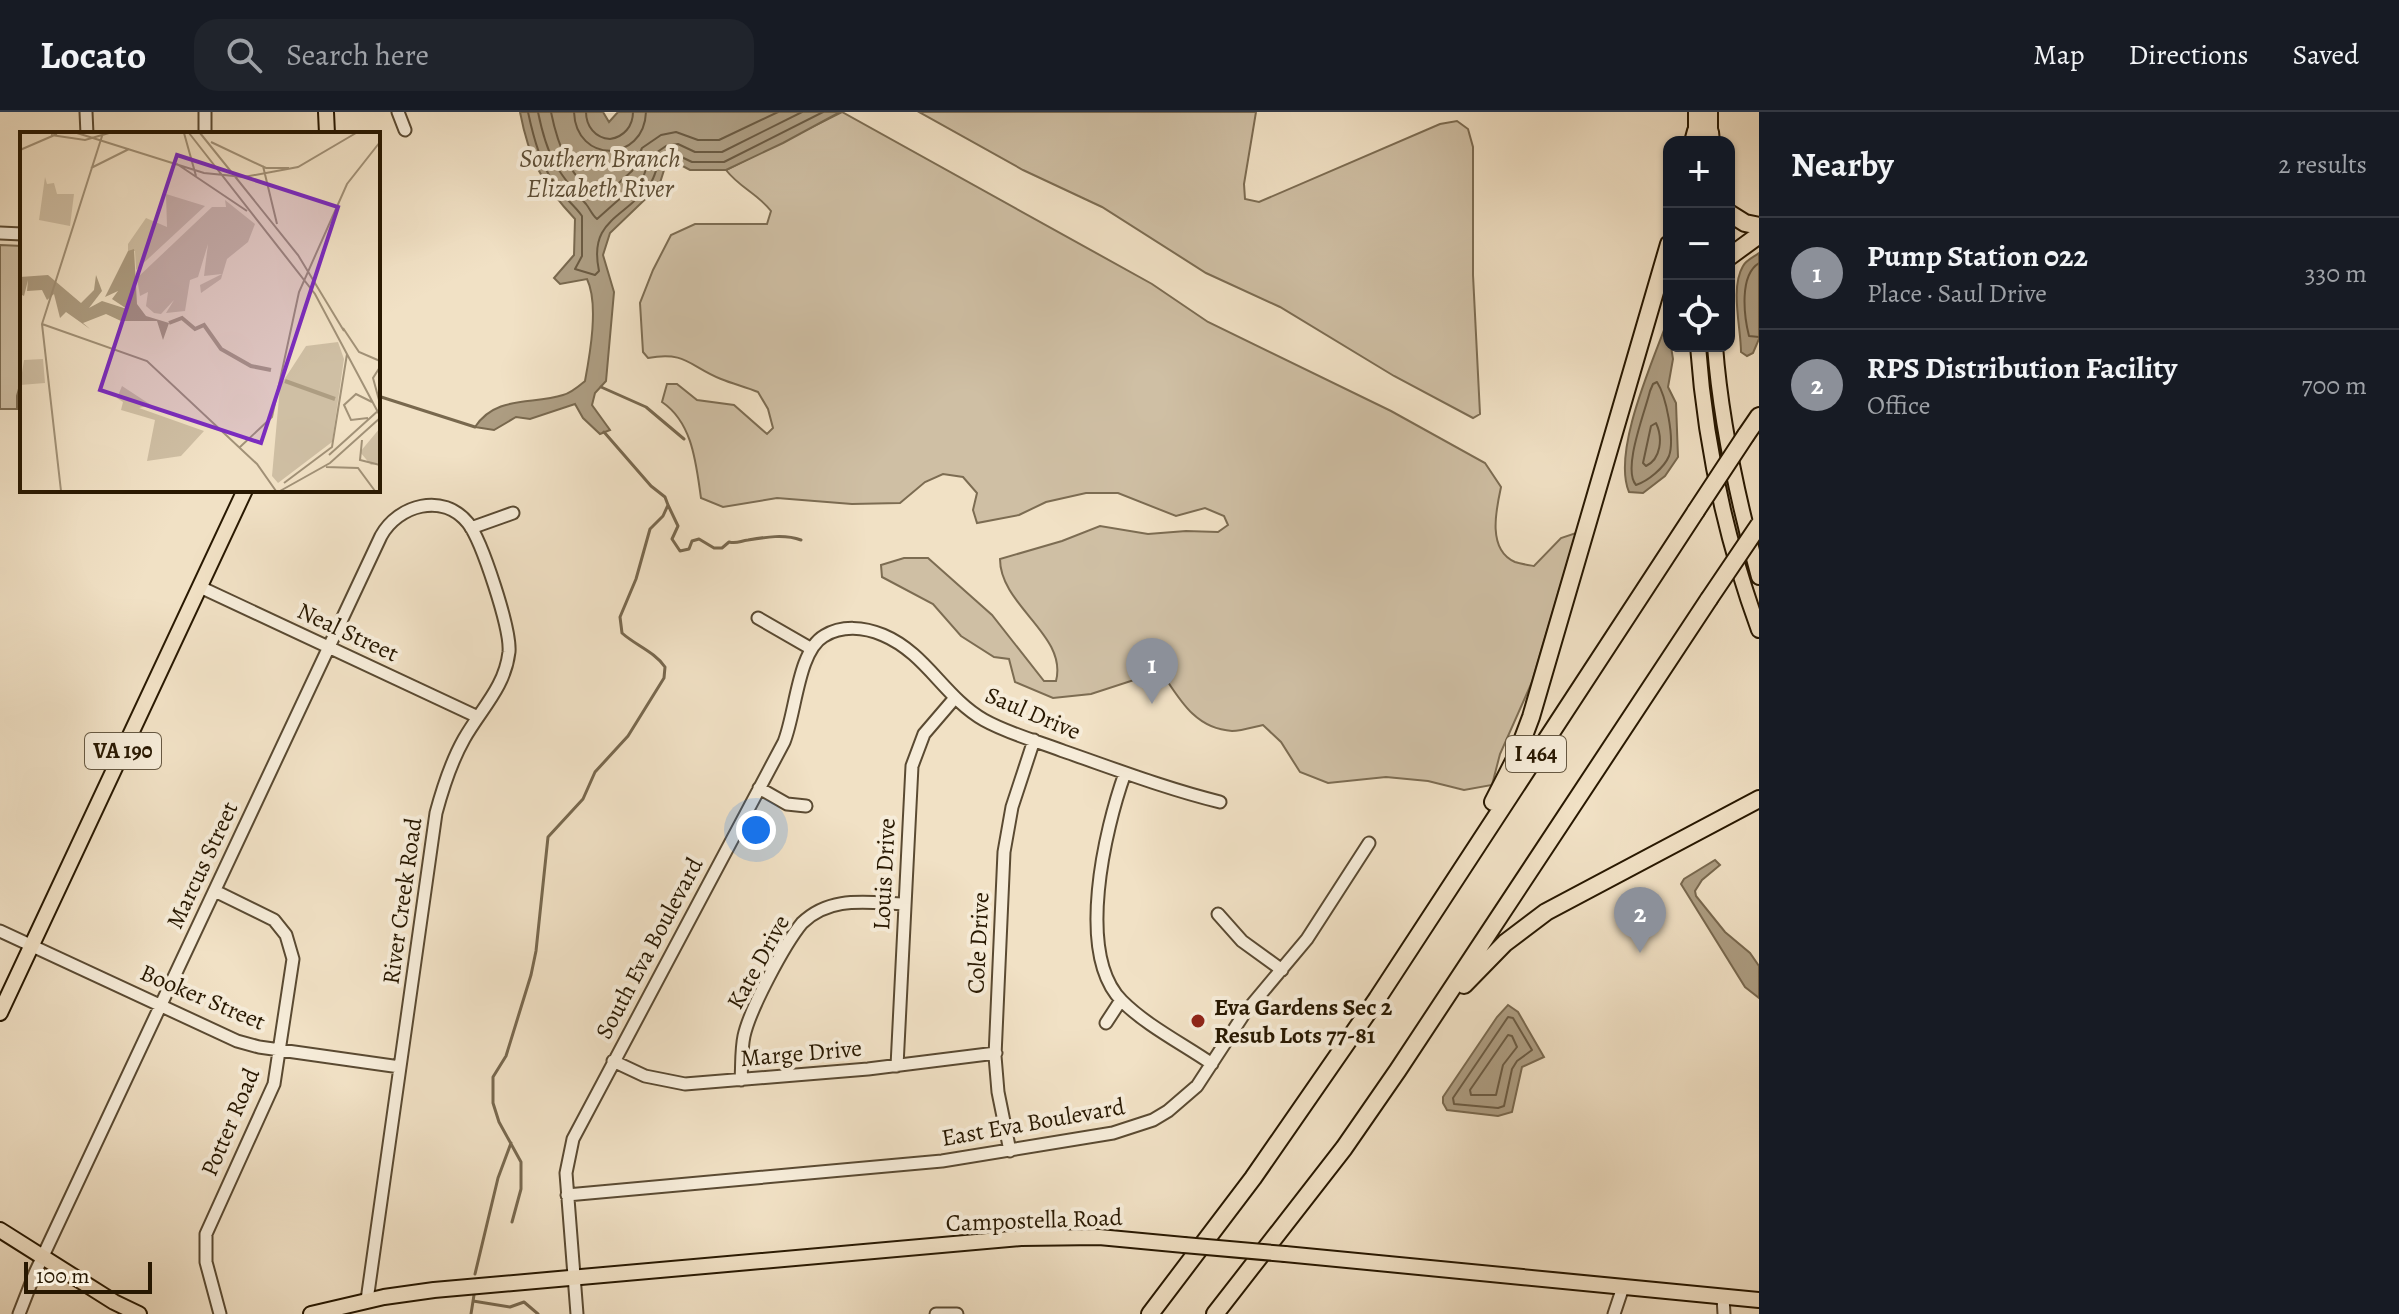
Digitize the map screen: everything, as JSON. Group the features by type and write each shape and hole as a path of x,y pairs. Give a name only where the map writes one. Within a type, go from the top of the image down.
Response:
{"highway":[{"path":"1735,217 1759,226"},
{"path":"1735,253 1759,235"},
{"path":"1377,999 1484,818 1523,739 1663,265"},
{"path":"1655,292 1663,285"},
{"name":"I 464","path":"1150,1314 1253,1178 1377,999 1759,416"},
{"name":"I 464","path":"1215,1314 1344,1148 1433,1019 1759,525"},
{"path":"1433,1019 1505,943 1546,912 1759,799"}],"main road":[{"path":"326,112 327,132"},
{"path":"1696,112 1702,136"},
{"path":"1704,136 1710,112"},
{"path":"1699,352 1705,410 1724,512 1759,630"},
{"path":"1716,352 1726,439 1759,577"},
{"name":"VA 190","path":"0,1013 244,492"},
{"path":"0,1230 114,1302 139,1314"},
{"name":"Campostella Road","path":"311,1314 399,1294 1021,1238 1099,1237 1759,1300"}],"street":[{"path":"86,112 87,132"},
{"path":"398,112 405,130"},
{"path":"0,233 20,234"},
{"name":"Marcus Street","path":"19,1314 42,1257 381,536 391,521 411,508 427,505 449,510 463,518 471,528"},
{"path":"471,528 513,513"},
{"name":"River Creek Road","path":"367,1300 436,813 449,769 500,685 509,653 507,625 471,528"},
{"name":"Neal Street","path":"200,587 478,717"},
{"path":"758,618 810,648"},
{"name":"Saul Drive","path":"810,648 834,631 860,628 878,633 914,653 954,699 984,720 1125,773 1220,802"},
{"name":"South Eva Boulevard","path":"577,1314 566,1173 573,1139 790,728 810,648"},
{"name":"Louis Drive","path":"897,1066 912,766 924,734 954,699"},
{"name":"Cole Drive","path":"1010,1151 998,1092 996,1053 1004,852 1018,784 1034,740"},
{"path":"1125,773 1104,844 1099,959 1104,975 1121,1000 1212,1064"},
{"path":"759,788 787,804 806,806"},
{"name":"East Eva Boulevard","path":"567,1195 942,1161 1122,1131 1153,1120 1185,1098 1212,1064 1244,1014 1307,939 1369,843"},
{"name":"Potter Road","path":"215,891 274,920 290,944 293,959 274,1084 206,1234 206,1262 220,1314"},
{"name":"Kate Drive","path":"741,1080 747,1025 802,923 811,914 836,903 905,904"},
{"path":"1218,914 1242,941 1282,970"},
{"name":"Booker Street","path":"0,931 237,1041 400,1067"},
{"path":"1106,1023 1121,1000"},
{"name":"Marge Drive","path":"613,1061 645,1076 673,1083 897,1066 996,1053"},
{"path":"1614,1314 1623,1287"},
{"path":"1723,1297 1724,1314"},
{"path":"936,1314 957,1314"}],"shaded area":[{"path":"842,112 1152,284 1208,322 1391,411 1485,463 1501,487 1496,518 1497,539 1506,556 1515,562 1534,566 1561,538 1576,533 1532,682 1500,754 1492,785 1464,790 1428,781 1386,777 1328,783 1300,772 1281,742 1263,725 1232,731 1200,720 1164,676 1137,679 1091,694 1053,698 1015,682 1009,659 994,657 961,636 933,604 882,577 881,565 904,558 928,558 992,615 1044,681 1056,681 1057,664 1052,649 1010,591 1000,559 1100,526 1148,534 1218,532 1228,525 1224,516 1205,508 1176,516 1118,493 1086,493 1046,502 1019,515 977,523 973,510 977,493 963,477 943,474 925,482 900,503 852,504 777,498 723,507 701,498 695,458 687,433 662,402 667,384 677,384 697,400 734,405 767,434 773,428 768,409 758,392 721,379 687,361 671,356 648,358 643,352 640,303 671,235 695,224 767,224 771,211 726,170"},
{"path":"919,112 1256,112 1244,184 1245,199 1259,202 1440,124 1457,121 1468,129 1473,147 1473,275 1480,414 1473,418 1394,376 1280,307 1206,273 1102,207 1023,170"},
{"path":"0,245 20,246 20,385 17,409 0,409"}],"water":[{"name":"Southern Branch Elizabeth River","path":"520,112 603,112 609,122 618,112 840,112 726,170 690,170 675,162 665,167 659,186 610,233 603,255 614,292 606,381 595,393 592,405 610,430 600,434 583,418 575,404 530,419 516,417 494,430 475,427 493,410 504,405 551,398 572,391 585,381 589,357 593,315 587,279 560,284 554,278 574,255 575,219 538,170"},
{"path":"1759,253 1759,339 1753,353 1747,356 1741,352 1737,285 1744,264"},
{"path":"1663,333 1663,352 1672,352 1673,359 1668,387 1676,403 1678,457 1665,476 1643,493 1629,492 1625,475 1626,454 1644,383"},
{"path":"1715,860 1720,865 1702,880 1695,891 1696,896 1725,932 1750,953 1759,966 1759,998 1745,987 1681,884"},
{"path":"1508,1005 1518,1012 1544,1057 1522,1067 1512,1112 1498,1116 1447,1110 1443,1097"}],"waterway":[{"path":"601,387 646,407 684,439"},
{"path":"380,397 475,427"},
{"path":"512,1222 521,1189 521,1162 499,1122 493,1103 493,1077 506,1056 531,975 548,837 583,799 595,772 628,736 664,678 665,667 661,662 622,633 620,617 636,579 650,529 663,516 668,505 665,497 651,486 604,432"},
{"path":"668,505 678,526 672,539 680,551 689,549 692,541 699,539 714,548 722,548 729,542 768,537 801,540"},
{"path":"475,1274 498,1178 511,1143"},
{"path":"471,1314 474,1295"},
{"path":"473,1301 510,1307 524,1302 538,1314"}],"place":[{"name":"Pump Station 022","path":"1152,704"},
{"name":"RPS Distribution Facility","path":"1640,953"},
{"name":"Eva Gardens Sec 2 Resub Lots 77-81","path":"1198,1021"}]}
